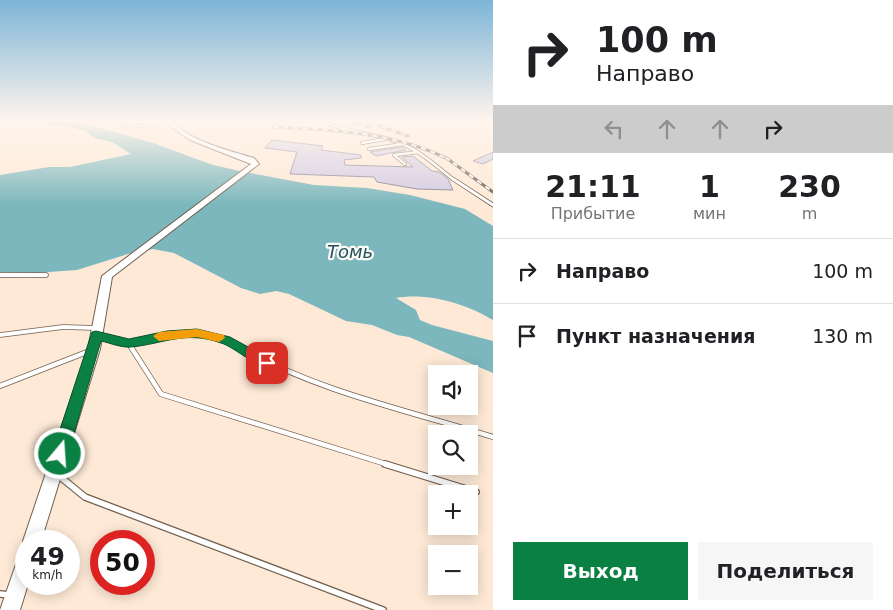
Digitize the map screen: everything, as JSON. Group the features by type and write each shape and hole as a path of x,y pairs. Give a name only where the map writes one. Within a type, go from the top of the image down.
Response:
{"main road":[{"path":"36,530 96,338 107,276 253,167 254,162 250,160 214,148"},
{"path":"8,600 15,584"}],"lane":[{"path":"369,150 378,148"},
{"path":"411,148 466,190 493,205"},
{"path":"405,164 394,155 418,152"},
{"path":"0,275 46,275"},
{"path":"0,335 63,327 96,338 129,343 167,335 197,333 226,340 267,363 314,382 493,437"},
{"path":"0,386 96,338"},
{"path":"129,343 161,394 454,485"},
{"path":"54,472 85,497 383,610"}],"water":[{"name":"Томь","path":"122,148 168,148 213,165 240,171 314,185 367,188 410,195 465,209 493,226 493,320 459,304 433,298 396,298 416,310 420,320 493,341 493,373 409,337 397,335 372,325 346,321 289,294 276,291 260,294 241,288 174,253 153,249 128,254 77,270 35,273 0,272 0,175 49,167 70,167 131,154"}],"building":[{"path":"269,148 322,148 321,150 361,155 361,158 344,160 345,165 413,167 402,157 413,156 432,171 439,172 448,179 453,190 417,189 377,182 374,177 290,174 297,152"},
{"path":"393,148 406,150 376,156 370,152"},
{"path":"493,152 493,159 483,164 473,161"}],"railway":[{"path":"422,148 448,159"},
{"path":"448,159 493,192"}],"slow traffic":[{"path":"159,336 197,333 219,338"}],"route":[{"path":"60,454 94,349 96,335 129,343 167,335 197,333 226,340 267,363"}]}
